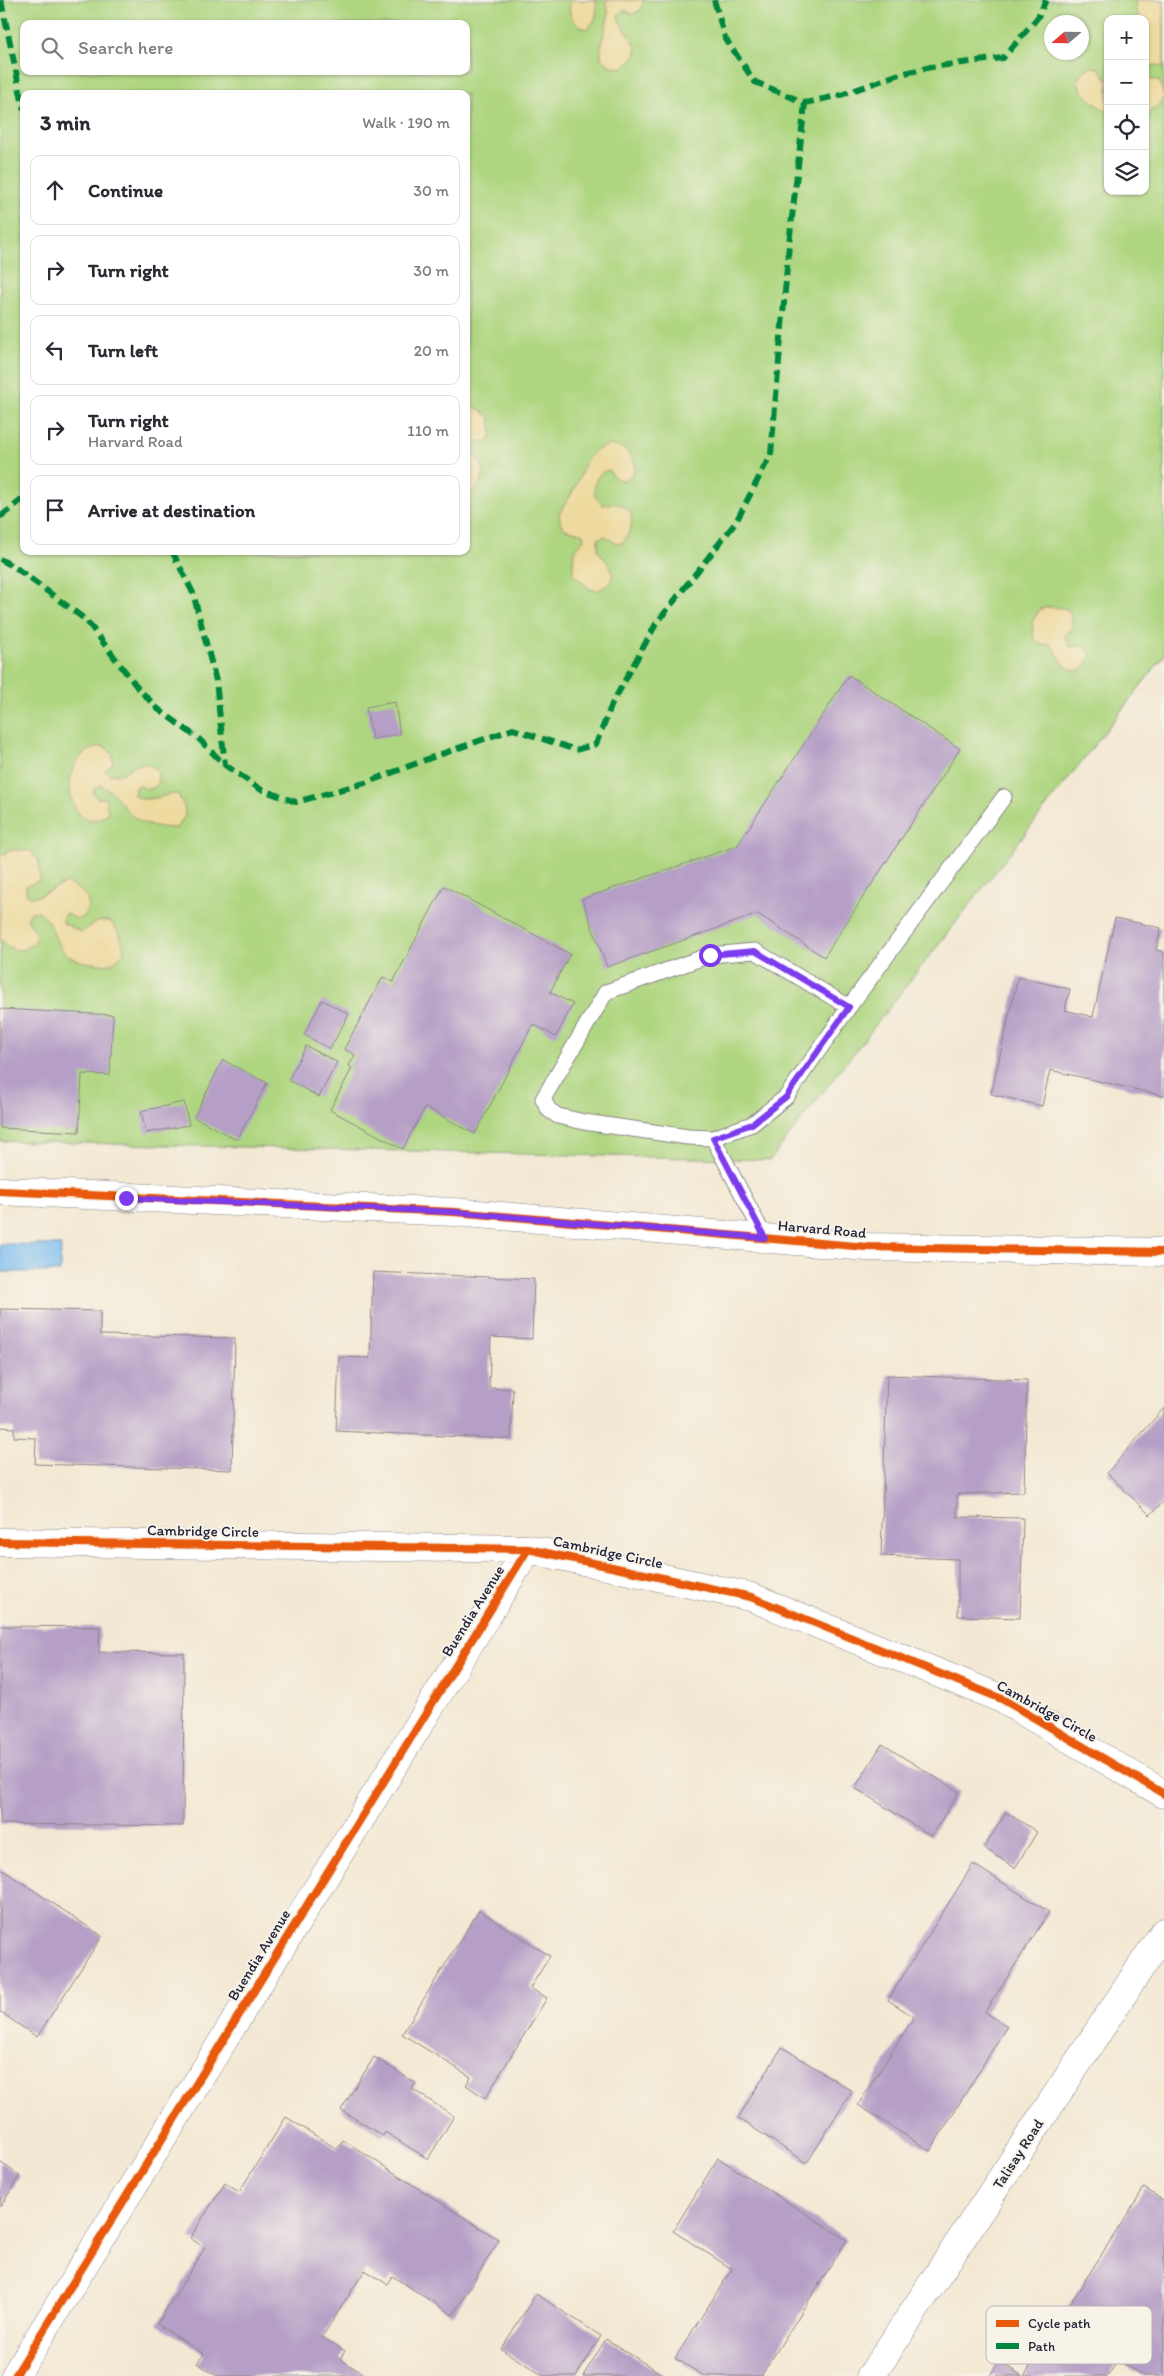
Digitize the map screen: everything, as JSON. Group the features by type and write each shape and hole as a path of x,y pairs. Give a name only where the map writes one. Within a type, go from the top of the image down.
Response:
{"street":[{"name":"Harvard Road","path":"0,1191 454,1212 867,1247 1164,1252"},
{"name":"Cambridge Circle","path":"0,1542 528,1549 751,1597 1002,1699 1164,1794"},
{"name":"Buendia Avenue","path":"14,2376 528,1549"},
{"name":"Talisay Road","path":"871,2376 1164,1932"}],"lane":[{"path":"849,1007 755,951 710,955 606,992 543,1099 549,1110 558,1116 584,1122 688,1137 713,1138 752,1124 786,1097 849,1007 1004,797"},
{"path":"713,1138 765,1238"}],"green space":[{"path":"0,0 1164,0 1164,656 770,1160 0,1141"}],"sand":[{"path":"571,0 596,0 596,16 587,29 578,25 572,19 570,15"},
{"path":"604,0 644,0 640,11 632,14 625,10 618,17 636,49 631,61 622,68 611,66 601,58 602,42 608,20 607,6"},
{"path":"1135,0 1164,0 1164,67 1156,65 1149,67 1149,15 1138,15 1136,11"},
{"path":"1092,67 1099,68 1104,75 1104,109 1082,91 1079,78 1083,72"},
{"path":"1149,78 1160,82 1164,97 1156,108 1149,112"},
{"path":"470,406 481,410 490,418 492,435 489,441 474,442 470,452"},
{"path":"609,445 626,451 636,466 631,476 627,479 620,480 616,478 609,470 601,473 595,483 595,496 603,505 621,505 627,508 632,520 628,535 622,543 616,543 605,536 598,539 598,551 607,561 612,571 611,581 599,590 590,589 573,574 573,560 576,549 584,539 583,534 564,528 559,515 577,483 585,463 600,448"},
{"path":"470,452 480,461 485,473 477,489 470,493"},
{"path":"1047,607 1064,608 1070,612 1073,627 1065,636 1070,647 1087,648 1090,655 1082,670 1070,669 1063,663 1050,644 1042,645 1034,638 1032,622 1040,609"},
{"path":"103,746 110,751 113,758 113,764 105,770 110,775 124,773 131,767 140,764 149,765 157,770 159,782 157,785 150,789 139,785 135,787 134,795 139,798 150,799 178,794 184,806 185,816 176,828 157,826 138,820 128,812 113,793 100,785 95,788 93,793 97,798 106,798 108,813 94,820 83,817 75,808 71,794 71,779 76,764 86,752"},
{"path":"11,850 31,851 39,861 40,880 26,886 26,893 31,897 38,896 66,883 78,889 86,896 88,901 86,912 83,918 76,919 66,913 63,917 63,923 81,932 99,921 109,921 120,936 124,953 114,962 106,965 76,960 66,954 61,948 48,922 39,911 31,912 27,919 35,931 36,940 31,945 18,950 5,944 0,939 0,856"}],"water":[{"path":"0,1244 61,1245 60,1272 0,1272"}],"building":[{"path":"849,675 960,749 824,957 758,914 607,967 582,899 737,846"},
{"path":"395,702 400,734 372,739 366,707"},
{"path":"444,886 570,954 550,992 573,1004 556,1037 533,1024 475,1134 425,1107 403,1149 330,1110 352,1068 349,1066 355,1055 344,1049 383,977 393,982"},
{"path":"1115,918 1161,928 1156,950 1164,952 1164,1096 1050,1070 1042,1106 991,1094 1018,977 1070,989 1065,1010 1093,1017"},
{"path":"322,1000 349,1014 330,1049 304,1035"},
{"path":"0,1009 113,1015 110,1075 82,1074 79,1132 0,1128"},
{"path":"306,1046 337,1062 319,1097 288,1080"},
{"path":"223,1060 267,1083 237,1140 194,1117"},
{"path":"184,1102 189,1125 146,1133 141,1111"},
{"path":"373,1272 534,1279 532,1339 491,1337 489,1388 513,1389 511,1439 336,1431 339,1357 370,1358"},
{"path":"0,1309 100,1311 100,1335 235,1338 232,1470 35,1464 36,1438 14,1437 14,1428 0,1427"},
{"path":"887,1375 1027,1380 1024,1492 957,1494 957,1517 1023,1518 1020,1618 958,1616 958,1559 881,1556"},
{"path":"1164,1408 1164,1501 1150,1515 1107,1473"},
{"path":"0,1626 100,1627 99,1652 184,1653 183,1826 0,1824"},
{"path":"882,1744 959,1792 931,1836 855,1788"},
{"path":"1006,1812 1037,1832 1015,1868 984,1848"},
{"path":"973,1864 1049,1912 985,2012 1007,2026 930,2151 858,2105 914,2017 888,2000"},
{"path":"0,1868 102,1936 37,2037 0,2012"},
{"path":"479,1910 550,1956 530,1988 547,1998 485,2098 466,2085 471,2077 402,2034"},
{"path":"782,2047 852,2091 807,2163 738,2118"},
{"path":"374,2057 416,2083 412,2089 454,2116 428,2159 385,2132 383,2136 341,2110"},
{"path":"286,2117 337,2149 343,2140 499,2240 453,2315 392,2276 387,2284 365,2270 322,2337 345,2351 340,2359 367,2376 217,2376 197,2363 204,2354 157,2324 205,2248 190,2238 225,2183 239,2192"},
{"path":"718,2158 847,2240 761,2376 704,2376 675,2358 732,2269 673,2231"},
{"path":"0,2162 20,2176 0,2207"},
{"path":"1144,2188 1164,2201 1164,2376 1143,2376 1124,2364 1152,2364 1152,2306 1069,2306"},
{"path":"536,2294 601,2336 576,2376 544,2376 501,2349"},
{"path":"606,2339 665,2376 583,2376"},
{"path":"997,2364 1004,2364 1022,2376 990,2376"},
{"path":"1032,2364 1116,2364 1108,2376 1024,2376"}],"marked path":[{"path":"1,0 20,91"},
{"path":"714,0 725,38 755,82 805,103 841,95 897,75 931,67 1003,58 1038,17 1046,0"},
{"path":"0,559 16,568 86,620 137,687 158,709 199,739 225,765 260,789 296,802 365,783 513,729 576,750 596,744 612,704 656,624 736,522 771,454 789,244 805,103"},
{"path":"0,517 20,501"},
{"path":"174,555 193,593 216,681 225,765"}],"cycle path":[{"path":"0,1191 454,1212 867,1247 1164,1252"},
{"path":"0,1542 528,1549 751,1597 1002,1699 1164,1794"},
{"path":"15,2376 528,1549"}],"route":[{"path":"126,1198 454,1212 765,1238 713,1138 752,1124 786,1097 849,1007 755,951 710,955"}]}
